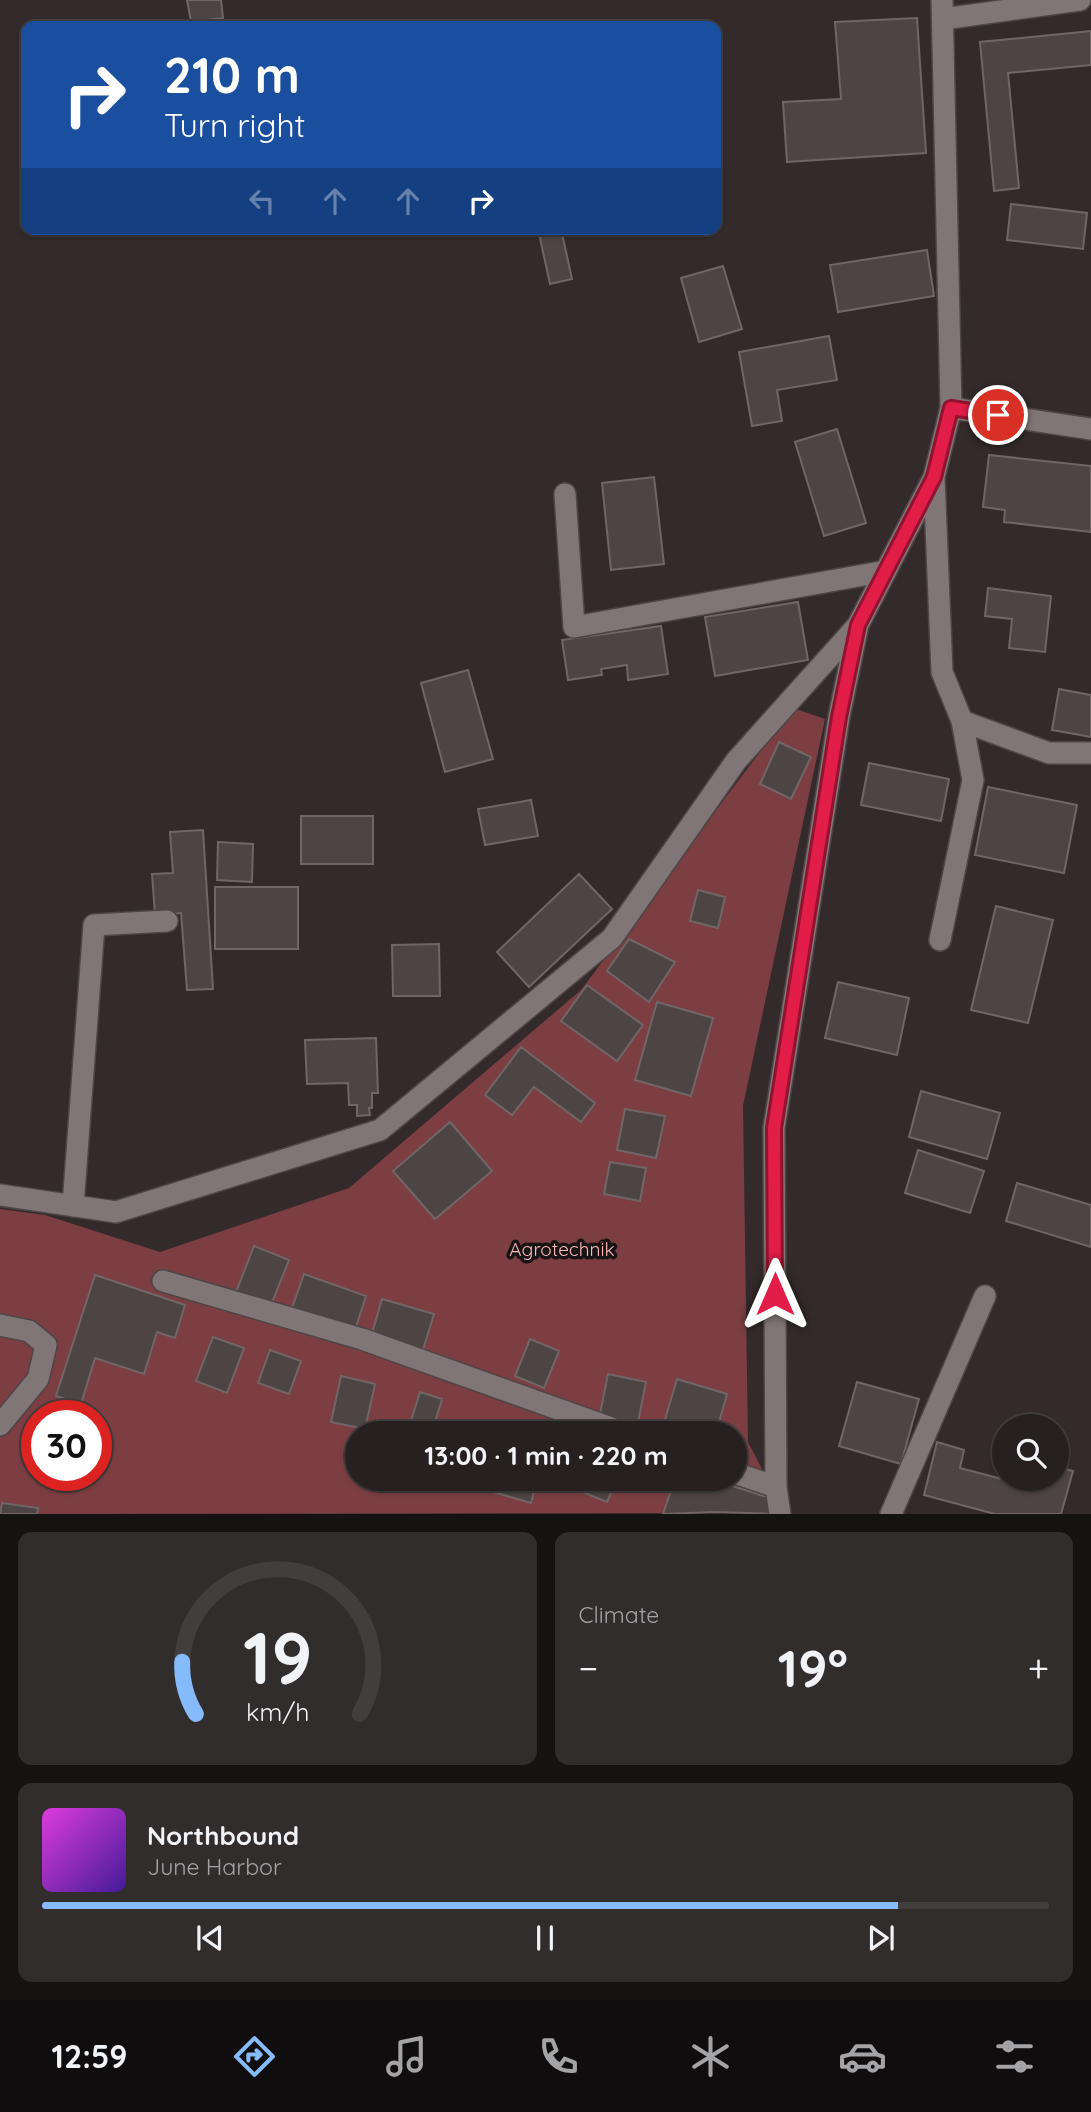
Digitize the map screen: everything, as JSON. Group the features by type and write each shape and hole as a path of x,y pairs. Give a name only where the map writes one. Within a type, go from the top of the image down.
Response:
{"street":[{"path":"0,1195 116,1212 380,1130 612,938 736,761 858,625 934,477 951,408 942,10 1080,0"},
{"path":"951,408 1091,429"},
{"path":"934,477 942,672 962,720 973,780 940,940"},
{"path":"565,494 574,627 886,571"},
{"path":"780,1514 776,1488 774,1128 839,717 858,625"},
{"path":"962,720 1049,753 1091,753"},
{"path":"73,1206 94,926 167,921"},
{"path":"163,1280 362,1339 591,1421"},
{"path":"891,1514 985,1296"},
{"path":"0,1325 29,1331 46,1345 38,1379 0,1425"},
{"path":"747,1477 776,1488"}],"green space":[{"name":"Agrotechnik","path":"793,708 825,719 743,1106 748,1442 777,1498 778,1513 0,1514 0,1209 45,1215 160,1252 349,1188 581,990"}],"building":[{"path":"187,0 221,0 223,18 191,21"},
{"path":"917,18 926,153 787,162 783,102 841,99 835,22"},
{"path":"1091,31 1091,65 1008,73 1019,188 994,191 980,42"},
{"path":"1011,204 1087,213 1083,249 1007,240"},
{"path":"539,235 562,235 572,279 550,284"},
{"path":"927,250 934,296 838,312 830,265"},
{"path":"723,266 742,329 699,342 681,278"},
{"path":"829,336 837,380 777,390 782,421 752,426 739,352"},
{"path":"837,429 866,523 824,536 795,442"},
{"path":"989,455 1091,466 1091,532 1004,522 1005,510 983,507"},
{"path":"654,477 664,564 611,570 602,483"},
{"path":"988,588 1051,596 1045,652 1009,648 1012,619 985,616"},
{"path":"798,602 808,660 715,676 705,617"},
{"path":"661,626 668,674 628,680 627,665 601,669 602,675 568,680 562,640"},
{"path":"468,670 493,759 445,772 421,683"},
{"path":"1059,689 1091,695 1091,737 1052,730"},
{"path":"779,742 811,757 791,799 760,784"},
{"path":"869,763 949,779 941,821 861,805"},
{"path":"988,787 1077,805 1064,873 975,855"},
{"path":"531,800 538,836 485,845 478,809"},
{"path":"301,816 373,816 373,864 301,864"},
{"path":"203,830 213,989 187,990 181,913 155,915 152,874 173,873 170,832"},
{"path":"218,842 253,844 252,882 217,880"},
{"path":"579,874 612,909 529,987 497,952"},
{"path":"215,887 298,887 298,949 215,949"},
{"path":"698,890 725,897 718,928 690,921"},
{"path":"996,906 1053,920 1028,1023 971,1010"},
{"path":"629,939 675,962 649,1002 607,971"},
{"path":"439,944 440,996 393,996 392,945"},
{"path":"838,982 909,998 897,1055 825,1038"},
{"path":"587,985 643,1025 617,1061 561,1021"},
{"path":"657,1002 713,1018 691,1096 635,1080"},
{"path":"376,1038 378,1093 372,1093 370,1115 357,1116 357,1105 349,1105 348,1083 307,1084 305,1040"},
{"path":"521,1047 595,1103 581,1122 534,1087 512,1115 485,1095"},
{"path":"921,1091 1000,1113 987,1159 909,1137"},
{"path":"625,1109 665,1116 656,1158 617,1150"},
{"path":"450,1122 492,1171 435,1219 393,1171"},
{"path":"918,1150 984,1171 970,1213 905,1193"},
{"path":"610,1162 646,1168 640,1201 604,1194"},
{"path":"1017,1183 1091,1205 1091,1247 1006,1221"},
{"path":"254,1246 289,1260 271,1305 236,1292"},
{"path":"304,1274 366,1296 354,1333 291,1311"},
{"path":"95,1275 185,1305 175,1338 157,1332 144,1374 95,1358 82,1400 56,1396"},
{"path":"382,1299 434,1314 422,1353 371,1337"},
{"path":"213,1337 244,1348 227,1393 196,1381"},
{"path":"530,1339 559,1351 544,1388 515,1376"},
{"path":"270,1350 301,1361 289,1394 258,1383"},
{"path":"608,1374 646,1382 638,1421 599,1419"},
{"path":"341,1376 375,1384 367,1421 345,1421 345,1425 331,1422"},
{"path":"677,1379 727,1394 719,1421 665,1421"},
{"path":"857,1382 919,1399 901,1464 839,1446"},
{"path":"420,1392 442,1399 435,1421 411,1421"},
{"path":"937,1442 964,1450 960,1468 992,1476 992,1491 1067,1491 1061,1514 995,1514 924,1495"},
{"path":"1069,1470 1073,1471 1069,1485"},
{"path":"490,1491 534,1491 531,1503"},
{"path":"580,1491 612,1491 607,1502"},
{"path":"671,1491 747,1491 776,1500 777,1514 715,1512 663,1514"},
{"path":"2,1503 38,1508 37,1514 0,1514"}],"route":[{"path":"775,1294 774,1128 839,717 858,625 934,477 951,408 998,415"}]}
